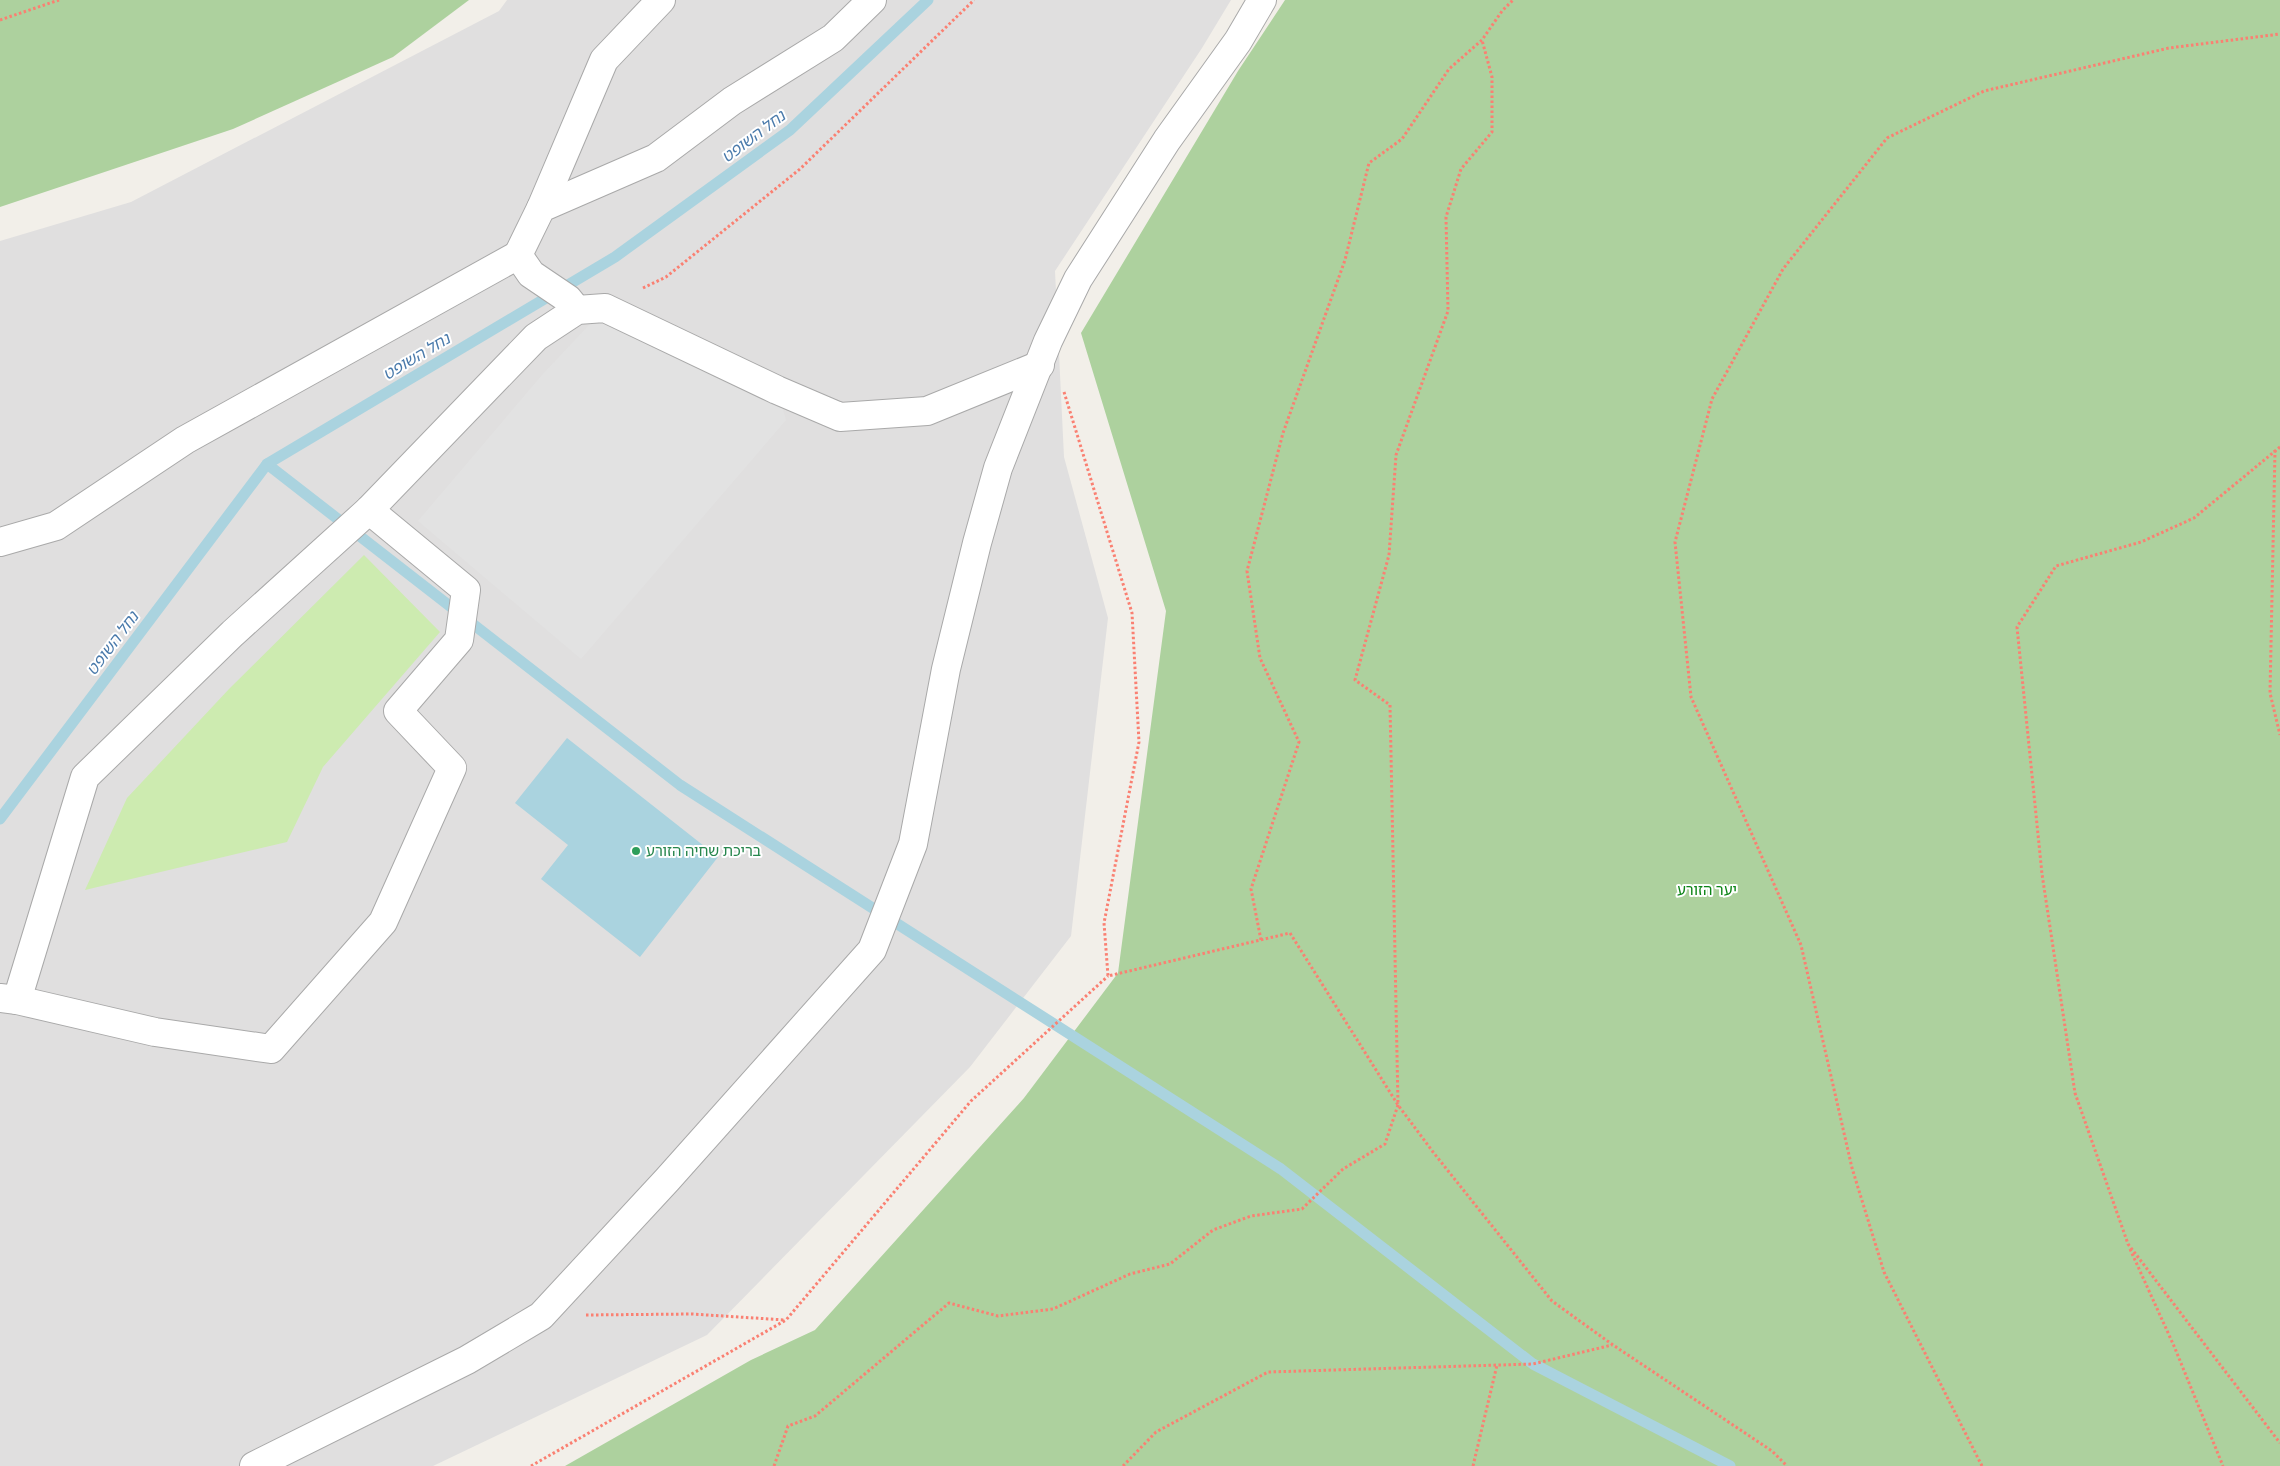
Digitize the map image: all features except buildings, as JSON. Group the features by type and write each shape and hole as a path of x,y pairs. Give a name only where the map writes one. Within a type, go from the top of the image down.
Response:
{"street":[{"path":"0,542 56,526 185,440 524,264 541,208 604,60 661,0"},
{"path":"541,208 656,158 732,101 833,38 872,0"},
{"path":"254,1466 467,1360 541,1316 667,1180 872,950 913,844 946,668 979,534 998,468 1044,353 1078,279 1167,140 1238,41 1262,0"},
{"path":"524,264 572,304 605,308 777,390 840,417 928,411 1044,353"},
{"path":"369,510 466,590 459,640 398,711 452,768 383,922 271,1049 155,1032 9,999 85,777 233,632 369,510 536,337 572,304"}],"path":[{"path":"0,20 59,0"},
{"path":"605,308 666,277 800,169 974,0"},
{"path":"1261,940 1252,889 1299,742 1260,658 1247,571 1283,432 1345,260 1369,163 1402,139 1449,70 1482,40 1502,11 1513,0"},
{"path":"1982,1466 1884,1272 1852,1168 1801,945 1691,697 1675,542 1712,399 1783,269 1887,138 1984,91 2169,48 2280,34"},
{"path":"774,1466 788,1426 815,1416 949,1303 998,1316 1053,1309 1130,1274 1170,1264 1213,1230 1251,1216 1302,1209 1343,1169 1385,1144 1398,1104 1390,705 1355,680 1389,555 1396,455 1448,311 1446,217 1461,169 1492,132 1492,77 1482,40"},
{"path":"1044,353 1132,613 1139,742 1104,923 1108,976"},
{"path":"2223,1466 2174,1346 2128,1244 2075,1093 2042,874 2017,627 2056,566 2141,542 2194,518 2275,449 2280,447"},
{"path":"2275,449 2270,693 2280,735"},
{"path":"530,1466 786,1320 971,1101 1108,976 1290,933 1398,1104 1432,1152 1552,1301 1613,1345 1772,1452 1787,1466"},
{"path":"2128,1244 2280,1443"},
{"path":"541,1316 692,1314 786,1320"},
{"path":"1123,1466 1156,1432 1268,1372 1533,1364 1613,1345"},
{"path":"1473,1466 1497,1365"}],"shaded area":[{"path":"507,0 1231,0 1202,48 1055,271 1064,457 1108,618 1071,936 970,1067 707,1335 433,1466 0,1466 0,241 131,202 499,11"},
{"path":"605,308 777,390 786,420 581,659 418,521 542,375"}],"green space":[{"path":"0,0 469,0 393,57 233,129 0,207"},
{"name":"יער הזורע","path":"1285,0 2280,0 2280,1466 565,1466 751,1360 815,1330 1024,1098 1118,973 1166,611 1081,333 1238,71"},
{"path":"364,555 440,632 323,767 287,842 85,890 127,798 229,689"}],"water":[{"name":"בריכת שחיה הזורע","path":"567,738 718,857 640,957 541,879 568,845 515,803"}],"waterway":[{"name":"נחל השופט","path":"0,819 267,464 615,257 790,130 928,0"},
{"path":"267,464 680,785 1281,1169 1533,1364 1730,1466"}],"place":[{"name":"בריכת שחיה הזורע","path":"636,851"}]}
